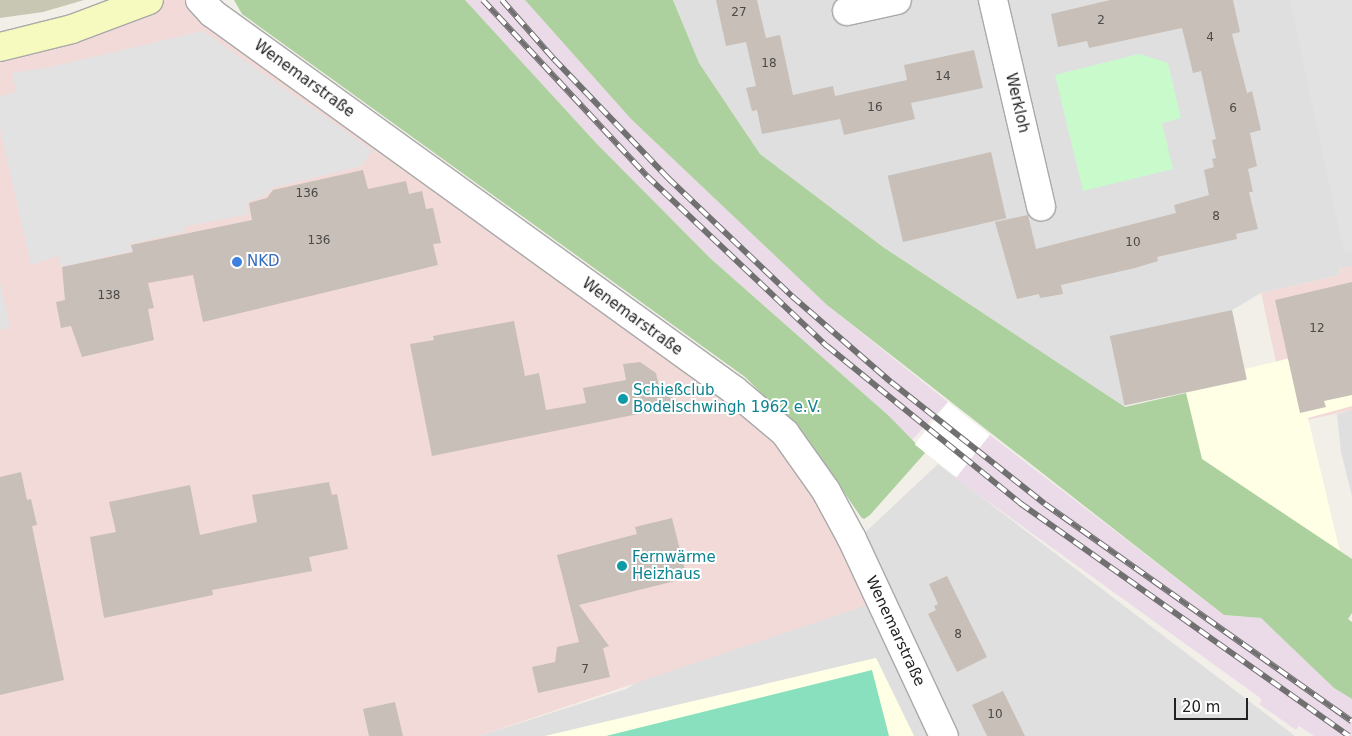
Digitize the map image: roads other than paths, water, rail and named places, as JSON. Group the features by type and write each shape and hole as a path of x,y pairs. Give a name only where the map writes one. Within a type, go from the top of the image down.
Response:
{"street":[{"path":"0,47 72,29 149,0"},
{"name":"Wenemarstraße","path":"200,0 212,13 734,390 785,433 826,491 852,539 944,736"},
{"path":"847,11 897,0"},
{"name":"Werkloh","path":"993,0 1041,206"}],"railway":[{"path":"483,0 647,176 827,346 1020,503 1349,736"},
{"path":"502,0 554,59 668,178 792,296 891,382 1045,504 1352,721"}],"place":[{"name":"NKD","path":"237,262"},
{"name":"Schießclub Bodelschwingh 1962 e.V.","path":"623,399"},
{"name":"Fernwärme Heizhaus","path":"622,566"}]}
